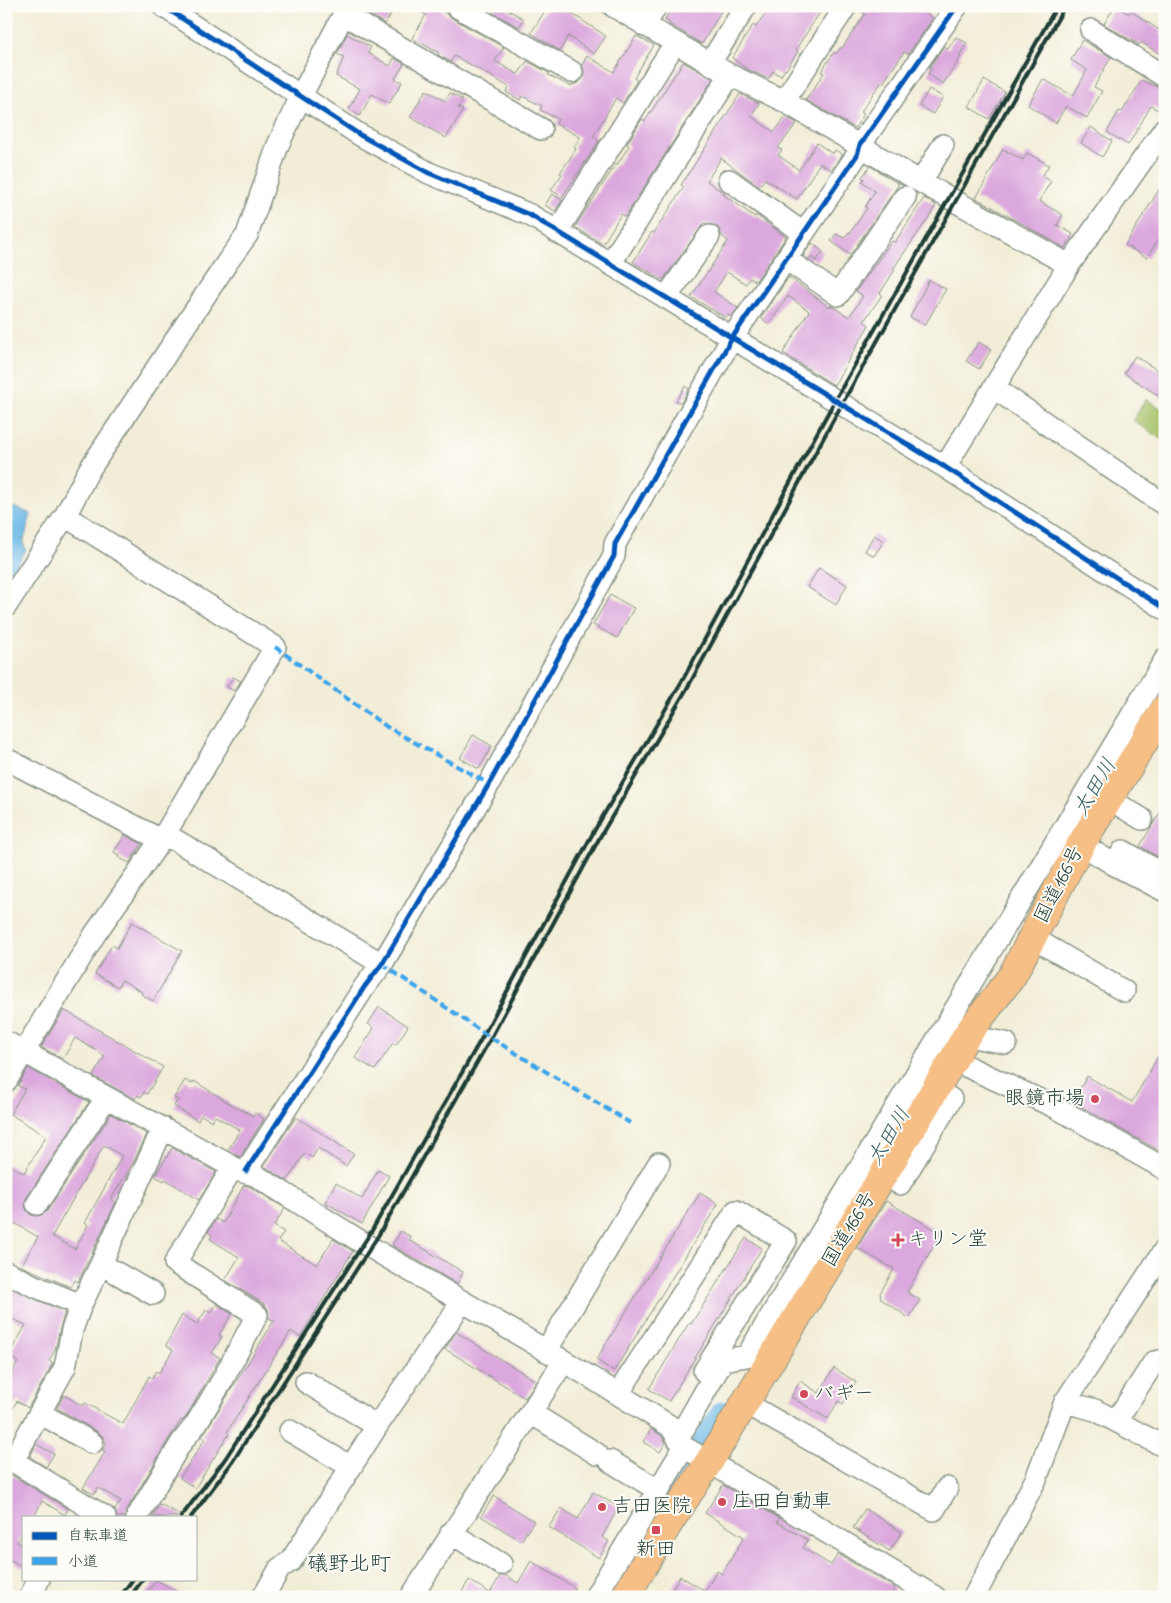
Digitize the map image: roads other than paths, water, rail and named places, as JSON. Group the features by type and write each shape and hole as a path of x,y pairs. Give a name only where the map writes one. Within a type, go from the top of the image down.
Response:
{"highway":[{"name":"国道166号","path":"625,1597 655,1518 689,1447 745,1404 892,1179 935,1090 966,1036 1012,976 1081,844 1163,714"}],"street":[{"path":"163,6 360,135 429,173 530,215 945,467 1165,609"},
{"path":"456,6 572,72"},
{"path":"613,6 710,63 784,101 921,182 1069,265"},
{"path":"645,26 656,6"},
{"path":"710,63 746,6"},
{"path":"784,101 846,6"},
{"path":"138,1516 181,1443 196,1424 218,1388 257,1315 176,1263 365,986 382,964 489,784 614,556 615,544 732,338 857,155 860,145 950,18 956,6"},
{"path":"6,606 65,516 94,463 247,235 278,145 301,96 346,10 541,129"},
{"path":"1091,30 1165,77"},
{"path":"558,232 675,43"},
{"path":"610,264 730,74"},
{"path":"945,467 1069,265 1165,128"},
{"path":"921,182 944,145"},
{"path":"729,180 803,233"},
{"path":"786,259 838,295 905,197"},
{"path":"666,298 709,236"},
{"path":"994,388 1165,505"},
{"path":"6,1081 15,1048 163,837 275,647 65,516"},
{"path":"689,1447 724,1360 748,1356 1165,660"},
{"path":"6,759 163,837 382,964"},
{"path":"1109,799 1142,819"},
{"path":"1081,844 1115,865 1163,882"},
{"path":"1033,938 1124,991"},
{"path":"966,1036 1006,1043"},
{"path":"15,1048 240,1169 255,1175 363,1243 618,1394 689,1447 935,1597"},
{"path":"953,1060 1058,1108 1165,1169"},
{"path":"37,1204 106,1098"},
{"path":"101,1516 82,1511 10,1461 40,1414 65,1367 72,1330 80,1305 101,1264 163,1128"},
{"path":"411,1597 531,1413 555,1356 659,1163"},
{"path":"595,1597 655,1518 658,1490 689,1447 786,1241 736,1211 618,1394"},
{"path":"974,1597 1036,1479 1065,1402 1165,1249"},
{"path":"101,1264 153,1294"},
{"path":"6,1272 80,1305"},
{"path":"263,1597 280,1568 291,1561 377,1426 462,1302"},
{"path":"1116,1421 1154,1362 1165,1360"},
{"path":"306,1382 377,1426"},
{"path":"1065,1402 1094,1410 1165,1447"},
{"path":"745,1404 934,1510 947,1488"},
{"path":"531,1413 658,1490"},
{"path":"40,1414 92,1443"},
{"path":"290,1431 351,1467"},
{"path":"451,1533 501,1564"},
{"path":"30,1597 39,1580"}],"water":[{"path":"6,504 31,514 23,543 26,550 6,583"}],"waterway":[{"name":"太田川","path":"609,1597 680,1472 707,1440 723,1414"}],"railway":[{"path":"182,1516 225,1459 371,1232 484,1034 593,833 682,681 835,400 1057,6"},
{"path":"192,1516 231,1464 378,1236 491,1038 600,837 689,685 842,404 1065,6"},
{"path":"120,1597 132,1580"},
{"path":"130,1597 142,1580"}],"place":[{"name":"眼鏡市場","path":"1095,1099"},
{"name":"キリン堂","path":"898,1240"},
{"name":"バギー","path":"804,1394"},
{"name":"庄田自動車","path":"722,1502"},
{"name":"吉田医院","path":"602,1507"},
{"name":"新田","path":"656,1530"}],"district":[{"name":"礒野北町","path":"349,1565"}]}
